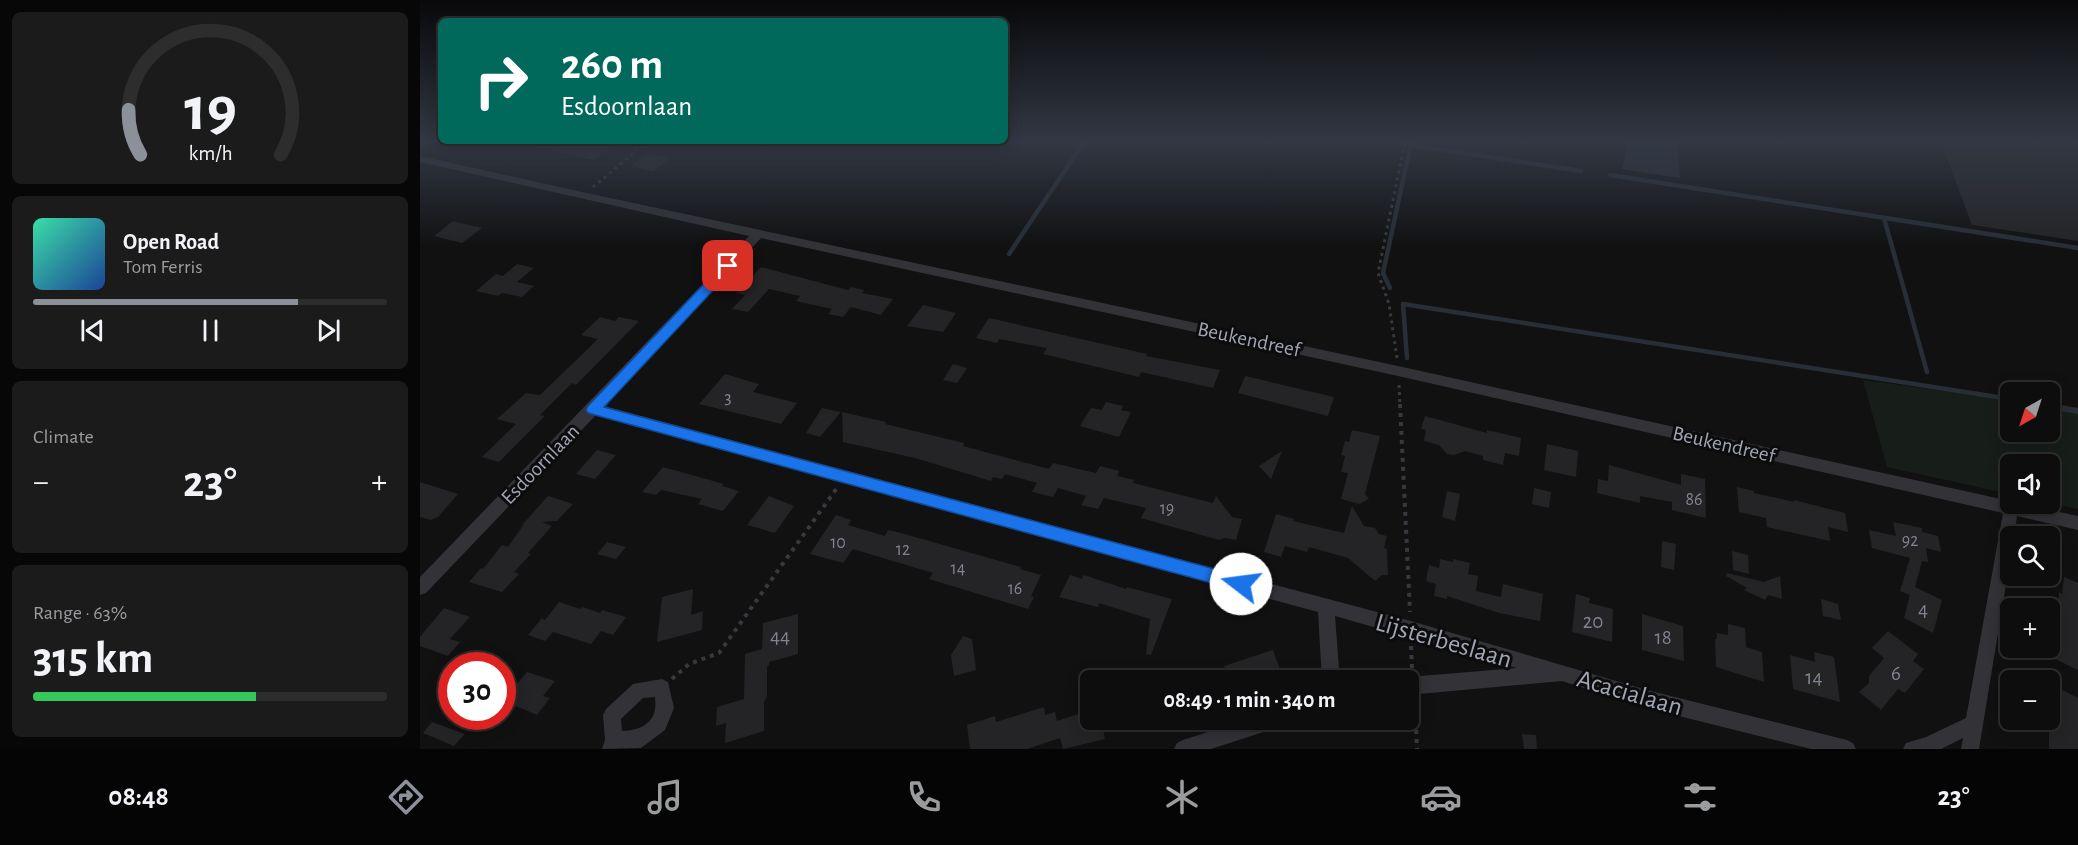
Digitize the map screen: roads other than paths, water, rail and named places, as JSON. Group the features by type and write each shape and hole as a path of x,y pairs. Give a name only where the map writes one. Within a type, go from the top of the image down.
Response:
{"street":[{"name":"Beukendreef","path":"499,177 1398,371 2000,505"},
{"name":"Esdoornlaan","path":"420,588 593,410 758,234"},
{"name":"Lijsterbeslaan","path":"593,410 1411,629 1562,673"},
{"path":"1970,749 2011,514"},
{"name":"Beukendreef","path":"2038,514 2078,523"},
{"path":"1326,608 1330,670"},
{"name":"Acacialaan","path":"1419,684 1562,673 1647,699 1846,749"},
{"path":"662,688 665,708 659,724 641,739 613,744 612,715 639,690 662,688"},
{"path":"1912,749 1928,746 1975,723"},
{"path":"1184,749 1242,730"}],"waterway":[{"path":"1009,254 1061,177"},
{"path":"1390,288 1383,273 1404,177"},
{"path":"1623,177 2078,248"},
{"path":"1884,218 1927,372"},
{"path":"1407,358 1403,304 2000,397"},
{"path":"2060,408 2078,411"}]}
